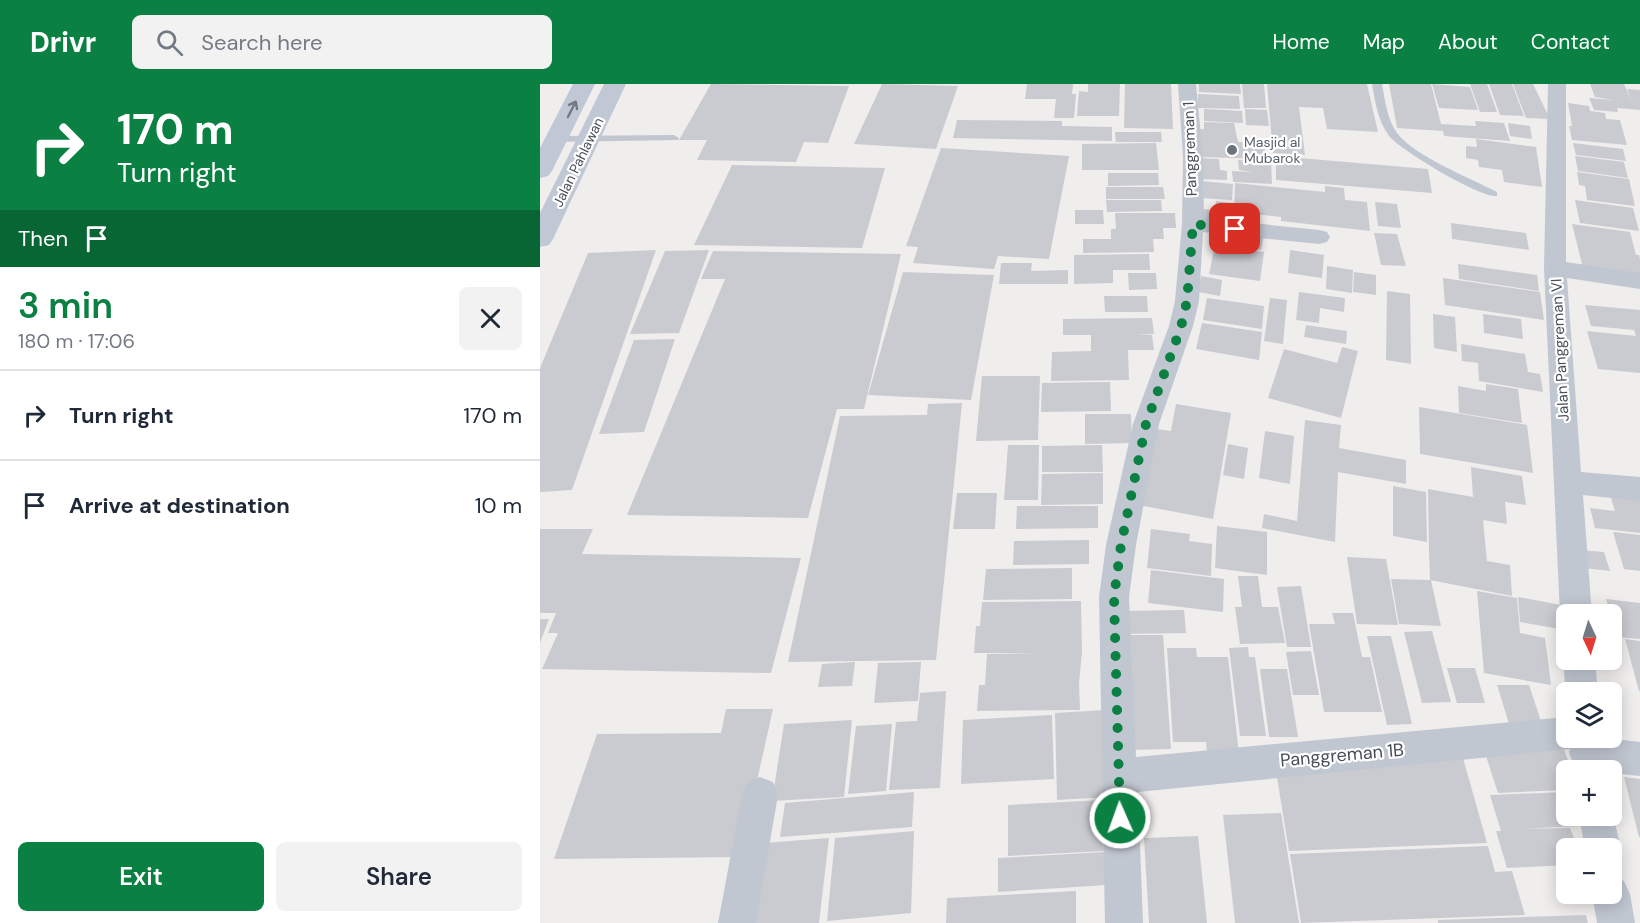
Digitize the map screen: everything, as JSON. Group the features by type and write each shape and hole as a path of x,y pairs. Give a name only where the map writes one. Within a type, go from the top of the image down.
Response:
{"main road":[{"name":"Jalan Pahlawan","path":"542,165 584,84"},
{"name":"Jalan Pahlawan","path":"540,239 615,84"}],"street":[{"name":"Panggreman 1","path":"1124,923 1114,597 1121,545 1146,424 1185,310 1193,224 1193,157 1187,84"},
{"name":"Jalan Panggreman VI","path":"1557,84 1555,268 1575,604"},
{"path":"1193,224 1319,237"},
{"path":"1555,268 1640,281"},
{"path":"1568,482 1640,489"},
{"name":"Panggreman 1B","path":"1118,776 1581,749 1640,759"},
{"path":"737,923 760,795"},
{"path":"1613,904 1616,923"}],"lane":[{"path":"1377,84 1387,124 1407,148 1493,194"},
{"path":"556,139 674,138"}],"building":[{"path":"711,84 849,86 828,143 804,142 796,162 697,160 707,140 679,140"},
{"path":"882,84 958,86 936,149 854,144"},
{"path":"1027,84 1073,84 1072,94 1076,94 1074,118 1054,118 1056,99 1025,99"},
{"path":"1088,84 1120,84 1119,116 1077,116 1079,91 1088,92"},
{"path":"1125,84 1171,84 1173,129 1124,128"},
{"path":"1199,84 1240,84 1241,94 1199,92"},
{"path":"1242,84 1264,84 1266,108 1244,108"},
{"path":"1267,84 1367,84 1378,132 1327,129 1323,108 1299,107 1305,155 1273,153"},
{"path":"1389,84 1431,84 1441,124 1476,126 1475,121 1504,123 1510,141 1444,136 1443,131 1397,128"},
{"path":"1432,84 1470,87 1478,110 1439,108"},
{"path":"1470,84 1487,84 1497,112 1480,112"},
{"path":"1489,84 1512,84 1524,116 1500,115"},
{"path":"1513,84 1533,84 1550,119 1526,118"},
{"path":"1590,84 1624,84 1631,101 1627,89 1640,90 1640,110 1617,108 1618,112 1594,110 1589,98 1614,100 1595,97"},
{"path":"1198,94 1239,96 1240,109 1198,108"},
{"path":"1568,103 1589,106 1590,111 1605,113 1606,119 1620,120 1627,145 1572,140"},
{"path":"1204,109 1242,111 1243,123 1204,121"},
{"path":"1245,109 1267,110 1269,126 1246,125"},
{"path":"957,120 1062,121 1062,126 1112,127 1112,141 953,138"},
{"path":"1204,122 1234,123 1238,142 1264,144 1266,159 1200,157 1196,129 1204,129"},
{"path":"1508,123 1530,126 1532,139 1510,136"},
{"path":"1115,132 1161,132 1162,142 1116,142"},
{"path":"1476,139 1536,147 1542,187 1504,182 1502,170 1479,167 1478,160 1466,158 1466,146 1477,147"},
{"path":"1156,143 1159,170 1082,170 1082,144"},
{"path":"1573,143 1623,149 1626,161 1576,155"},
{"path":"941,148 1069,156 1049,259 998,256 994,269 913,263 918,247 906,246"},
{"path":"1276,156 1428,169 1432,193 1276,180"},
{"path":"1575,156 1624,162 1628,178 1578,171"},
{"path":"1198,158 1219,159 1220,170 1227,171 1227,180 1198,179"},
{"path":"1238,160 1271,161 1272,184 1233,182 1232,171 1252,172 1239,170"},
{"path":"732,165 885,168 862,248 694,245"},
{"path":"1577,172 1629,179 1635,206 1587,200 1585,186 1579,185"},
{"path":"1108,173 1158,173 1159,185 1108,186"},
{"path":"1201,181 1233,184 1232,200 1199,198"},
{"path":"1235,183 1325,192 1325,186 1344,188 1345,200 1367,202 1370,231 1281,221 1281,217 1234,212"},
{"path":"1106,187 1163,187 1165,199 1106,199"},
{"path":"1106,200 1161,200 1162,211 1107,212"},
{"path":"1575,200 1633,208 1639,231 1580,223"},
{"path":"1216,201 1231,203 1230,222 1202,219 1203,209 1215,210"},
{"path":"1375,202 1397,204 1401,228 1378,226"},
{"path":"1075,210 1103,210 1104,224 1075,224"},
{"path":"1115,213 1175,213 1176,228 1163,228 1164,239 1153,239 1154,252 1083,253 1083,239 1111,239 1111,229 1116,229"},
{"path":"1451,223 1526,233 1529,250 1452,239"},
{"path":"1572,224 1630,232 1636,255 1639,255 1640,259 1640,276 1583,268"},
{"path":"1217,228 1264,235 1261,250 1214,244"},
{"path":"1374,233 1397,234 1406,266 1381,265"},
{"path":"1215,245 1264,252 1260,281 1209,274"},
{"path":"656,250 572,490 540,492 540,368 588,253"},
{"path":"709,250 679,333 630,334 665,251"},
{"path":"1290,250 1324,255 1322,278 1288,273"},
{"path":"713,251 901,254 864,409 837,409 808,518 627,515 725,279 701,279"},
{"path":"1149,254 1150,270 1113,270 1113,283 1074,284 1074,255"},
{"path":"1001,263 1032,263 1031,271 1068,270 1068,284 999,284"},
{"path":"1458,264 1537,275 1539,291 1459,279"},
{"path":"1327,266 1353,270 1352,293 1326,289"},
{"path":"903,272 994,275 971,400 868,395"},
{"path":"1354,272 1376,275 1376,295 1353,292"},
{"path":"1128,273 1156,273 1157,289 1129,290"},
{"path":"1201,276 1222,280 1220,296 1198,292"},
{"path":"1443,278 1540,292 1544,320 1445,305"},
{"path":"1387,291 1410,294 1411,364 1386,360"},
{"path":"1299,292 1345,298 1344,312 1320,308 1319,323 1296,320"},
{"path":"1104,296 1147,296 1148,312 1105,312"},
{"path":"1207,298 1264,306 1262,329 1203,320"},
{"path":"1270,298 1287,300 1283,344 1264,341"},
{"path":"1585,305 1640,310 1640,373 1598,369 1587,331 1636,336 1634,330 1591,326"},
{"path":"1433,314 1455,317 1457,352 1434,348"},
{"path":"1483,314 1521,319 1523,339 1484,333"},
{"path":"1152,318 1154,334 1136,335 1152,335 1154,350 1128,350 1129,380 1051,381 1052,352 1091,351 1091,335 1063,335 1063,319"},
{"path":"1202,323 1262,332 1259,360 1196,349"},
{"path":"1306,325 1347,331 1346,344 1304,337"},
{"path":"675,339 644,432 599,434 634,340"},
{"path":"1461,344 1525,354 1528,372 1540,374 1543,392 1479,381 1478,363 1462,361"},
{"path":"1342,347 1358,351 1341,418 1268,398 1284,349 1337,363"},
{"path":"982,376 1040,376 1038,440 976,441"},
{"path":"1110,382 1111,411 1041,412 1042,383"},
{"path":"1486,384 1518,389 1522,423 1459,413 1458,386 1486,391"},
{"path":"962,403 936,660 788,662 840,416 927,415 928,404"},
{"path":"1176,404 1231,413 1213,519 1133,504 1150,428 1171,431"},
{"path":"1419,407 1527,425 1533,473 1420,454"},
{"path":"1085,414 1131,414 1132,443 1085,444"},
{"path":"1305,420 1341,425 1339,448 1406,460 1406,484 1338,472 1335,542 1262,528 1264,514 1297,521"},
{"path":"1265,431 1294,436 1290,484 1259,478"},
{"path":"1228,444 1248,448 1244,479 1223,475"},
{"path":"1008,445 1039,445 1038,500 1004,500"},
{"path":"1102,445 1103,472 1042,472 1042,446"},
{"path":"1471,467 1522,476 1526,505 1505,502 1507,524 1483,520 1487,561 1510,565 1512,596 1430,580 1428,489 1473,497"},
{"path":"1103,473 1103,504 1041,505 1042,474"},
{"path":"1393,486 1426,492 1427,542 1393,536"},
{"path":"1609,492 1640,495 1640,533 1595,528 1590,508 1615,511"},
{"path":"957,493 997,493 995,529 953,529"},
{"path":"1017,506 1098,506 1098,528 1016,529"},
{"path":"1217,526 1267,532 1267,575 1215,568"},
{"path":"540,529 593,529 582,554 801,558 771,673 542,669 558,633 548,633 556,613 540,613"},
{"path":"1151,529 1190,534 1189,541 1212,544 1211,576 1147,568"},
{"path":"1613,532 1640,535 1640,571 1624,569"},
{"path":"1089,540 1089,564 1013,565 1014,541"},
{"path":"1579,550 1604,552 1610,571 1583,568"},
{"path":"1347,557 1386,559 1398,625 1357,624"},
{"path":"1072,568 1072,599 983,600 986,569"},
{"path":"1151,570 1224,579 1223,612 1148,603"},
{"path":"1238,576 1258,576 1262,607 1278,607 1285,643 1240,644 1235,607 1242,607"},
{"path":"1391,579 1431,580 1441,626 1399,624"},
{"path":"1301,586 1311,647 1287,647 1277,587"},
{"path":"1477,591 1517,598 1520,633 1545,638 1551,685 1484,673"},
{"path":"1518,597 1556,604 1556,628 1520,622"},
{"path":"1606,599 1640,603 1640,639 1622,637 1622,604 1607,604"},
{"path":"1081,601 1080,710 977,711 979,685 985,685 987,654 1039,653 974,653 976,626 980,626 982,602"},
{"path":"1184,610 1186,633 1122,634 1121,611"},
{"path":"1332,613 1353,613 1362,657 1370,657 1382,712 1324,712 1309,624 1335,624"},
{"path":"540,619 549,619 540,643"},
{"path":"1432,631 1451,702 1422,703 1404,632"},
{"path":"1123,635 1163,635 1171,749 1127,750"},
{"path":"1367,636 1391,636 1412,724 1387,725"},
{"path":"1625,639 1640,641 1640,691 1639,691"},
{"path":"1248,647 1249,657 1255,657 1266,736 1240,736 1229,648"},
{"path":"1167,648 1196,648 1197,657 1228,657 1239,754 1207,755 1206,742 1173,742"},
{"path":"1311,651 1319,695 1293,695 1286,652"},
{"path":"855,662 852,686 818,687 822,664"},
{"path":"921,662 918,701 874,703 878,663"},
{"path":"1447,668 1475,668 1485,703 1457,703"},
{"path":"1260,669 1287,669 1298,737 1269,737"},
{"path":"1497,685 1529,685 1544,730 1511,730"},
{"path":"946,691 940,788 889,790 896,722 917,721 920,693"},
{"path":"726,709 773,709 740,857 554,859 597,734 721,733"},
{"path":"1105,710 1110,797 1057,800 1055,713"},
{"path":"1052,715 1054,779 961,784 963,720"},
{"path":"852,720 844,797 772,801 784,724"},
{"path":"892,724 886,791 848,794 856,726"},
{"path":"1563,748 1568,760 1556,760 1556,790 1498,793 1484,750"},
{"path":"1463,758 1487,843 1289,851 1275,765"},
{"path":"1624,777 1640,779 1640,837 1639,837"},
{"path":"914,792 912,827 780,837 785,803"},
{"path":"1556,792 1556,826 1580,826 1517,829 1570,828 1574,838 1556,838 1556,866 1507,868 1496,831 1501,831 1490,795"},
{"path":"1101,800 1104,851 1008,856 1008,805"},
{"path":"1281,813 1299,923 1235,923 1223,815"},
{"path":"914,831 911,913 827,921 835,838"},
{"path":"1198,836 1207,923 1149,923 1144,838"},
{"path":"829,838 819,923 750,923 763,843"},
{"path":"1488,846 1495,872 1512,871 1525,915 1301,923 1290,854"},
{"path":"1105,852 1107,885 998,892 998,858"},
{"path":"1076,891 1076,923 946,923 947,898"},
{"path":"1586,915 1588,923 1438,923 1438,920"}],"place":[{"name":"Masjid al Mubarok","path":"1232,150"}],"route":[{"path":"1120,818 1114,597 1121,545 1146,424 1181,327 1187,301 1193,224 1235,229"}]}
